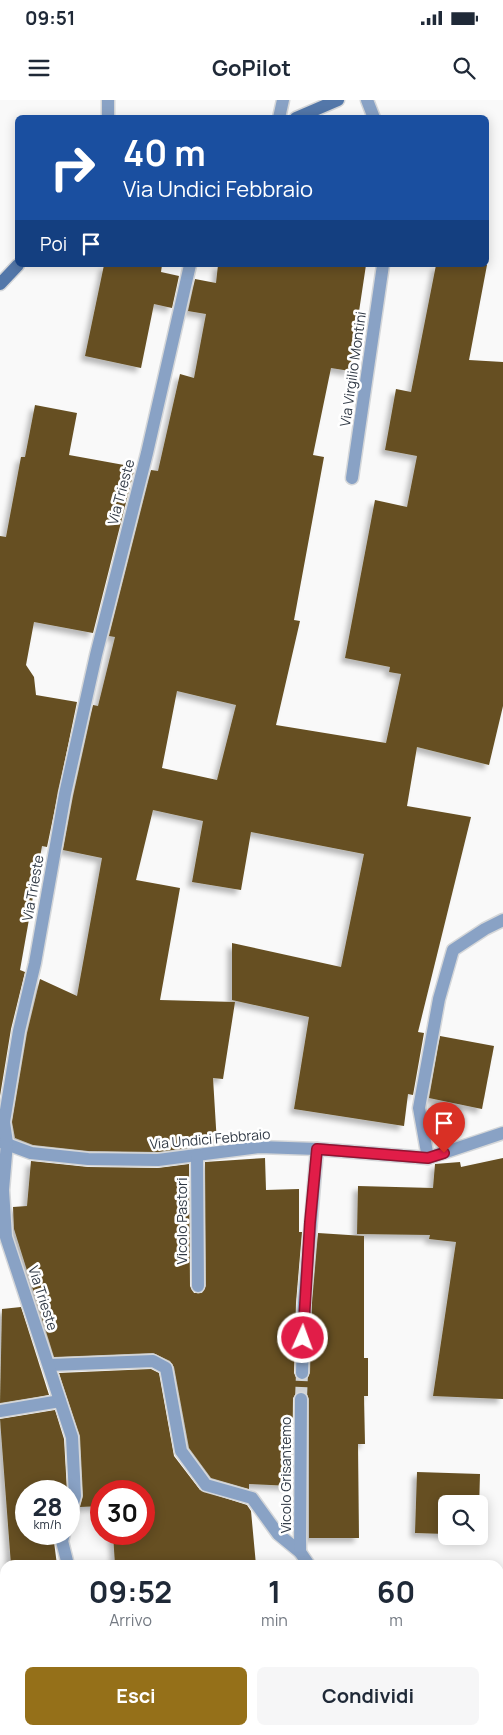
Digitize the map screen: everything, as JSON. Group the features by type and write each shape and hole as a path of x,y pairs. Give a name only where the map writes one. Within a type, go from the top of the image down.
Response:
{"main road":[{"path":"303,115 338,100"},
{"path":"0,284 16,267"}],"street":[{"path":"108,100 108,115"},
{"path":"280,115 283,100"},
{"path":"367,100 373,115"},
{"name":"Via Trieste","path":"73,1480 72,1437 49,1365 3,1237 4,1122 11,1076 35,963 65,794 96,654 147,453 190,267"},
{"name":"Via Virgilio Montini","path":"352,478 384,267"},
{"path":"428,1158 419,1108 439,999 453,950 485,929 503,920"},
{"name":"Via Undici Febbraio","path":"4,1143 31,1153 88,1160 158,1160 259,1148 317,1149 428,1158 503,1133"},
{"path":"302,1373 304,1303 317,1149"},
{"name":"Vicolo Pastori","path":"197,1155 198,1286"},
{"path":"49,1365 152,1361 166,1368 181,1451 206,1485 252,1498 278,1534 300,1552 306,1560"},
{"name":"Vicolo Grisantemo","path":"300,1552 302,1399"},
{"path":"0,1411 60,1401"},
{"path":"63,1545 67,1560"}],"building":[{"path":"104,267 162,267 161,272 179,276 172,308 154,304 141,368 85,356"},
{"path":"218,267 366,267 350,371 331,368 313,455 324,457 294,620 300,621 276,725 386,743 401,674 389,672 390,667 345,658 375,500 407,507 417,456 385,450 396,389 411,392 436,267 487,267 469,360 503,362 503,706 489,765 417,747 407,806 471,817 418,1032 424,1033 413,1095 408,1094 404,1126 294,1109 309,1017 232,1000 232,943 341,967 364,854 251,832 241,890 192,882 203,821 153,810 136,880 180,888 160,1000 235,1002 223,1079 213,1078 217,1144 158,1152 88,1151 33,1145 15,1138 12,1122 27,1033 40,979 77,996 102,858 63,850 93,705 98,706 115,637 109,636 151,470 158,471 180,374 194,378 206,314 188,311 195,279 216,283","holes":["177,691 236,705 217,780 162,768"]},
{"path":"35,405 77,413 69,455 135,467 93,633 34,622 26,665 34,677 36,695 77,702 47,847 42,846 20,970 25,972 11,1029 0,1096 0,536 6,537 21,457 25,457"},
{"path":"440,1036 494,1046 482,1109 429,1098"},
{"path":"265,1158 266,1190 299,1189 299,1232 302,1232 296,1303 294,1373 298,1380 306,1380 310,1373 312,1303 318,1233 364,1236 364,1358 368,1358 368,1396 364,1396 365,1444 358,1444 359,1538 309,1538 309,1399 306,1392 297,1392 293,1398 292,1486 249,1484 249,1489 211,1478 189,1448 174,1367 170,1361 153,1353 54,1357 14,1229 13,1207 27,1206 31,1161 88,1167 158,1168 189,1164 190,1286 194,1293 202,1293 206,1286 205,1162"},
{"path":"503,1158 503,1399 433,1396 456,1242 429,1239 430,1235 357,1234 358,1186 433,1188 435,1164 460,1162 461,1167"},
{"path":"21,1307 49,1395 0,1403 2,1309"},
{"path":"151,1369 159,1373 174,1456 200,1490 247,1505 251,1511 256,1560 115,1560 114,1545 155,1545 155,1480 90,1480 90,1507 80,1507 83,1496 80,1436 59,1373"},
{"path":"55,1410 64,1439 66,1480 15,1480 15,1545 54,1545 56,1560 11,1560 0,1419"},
{"path":"417,1472 480,1474 479,1495 438,1495 438,1534 415,1533"}],"tunnel":[{"path":"301,1399 302,1373"}],"route":[{"path":"303,1338 304,1303 317,1149 428,1158 444,1153"}]}
